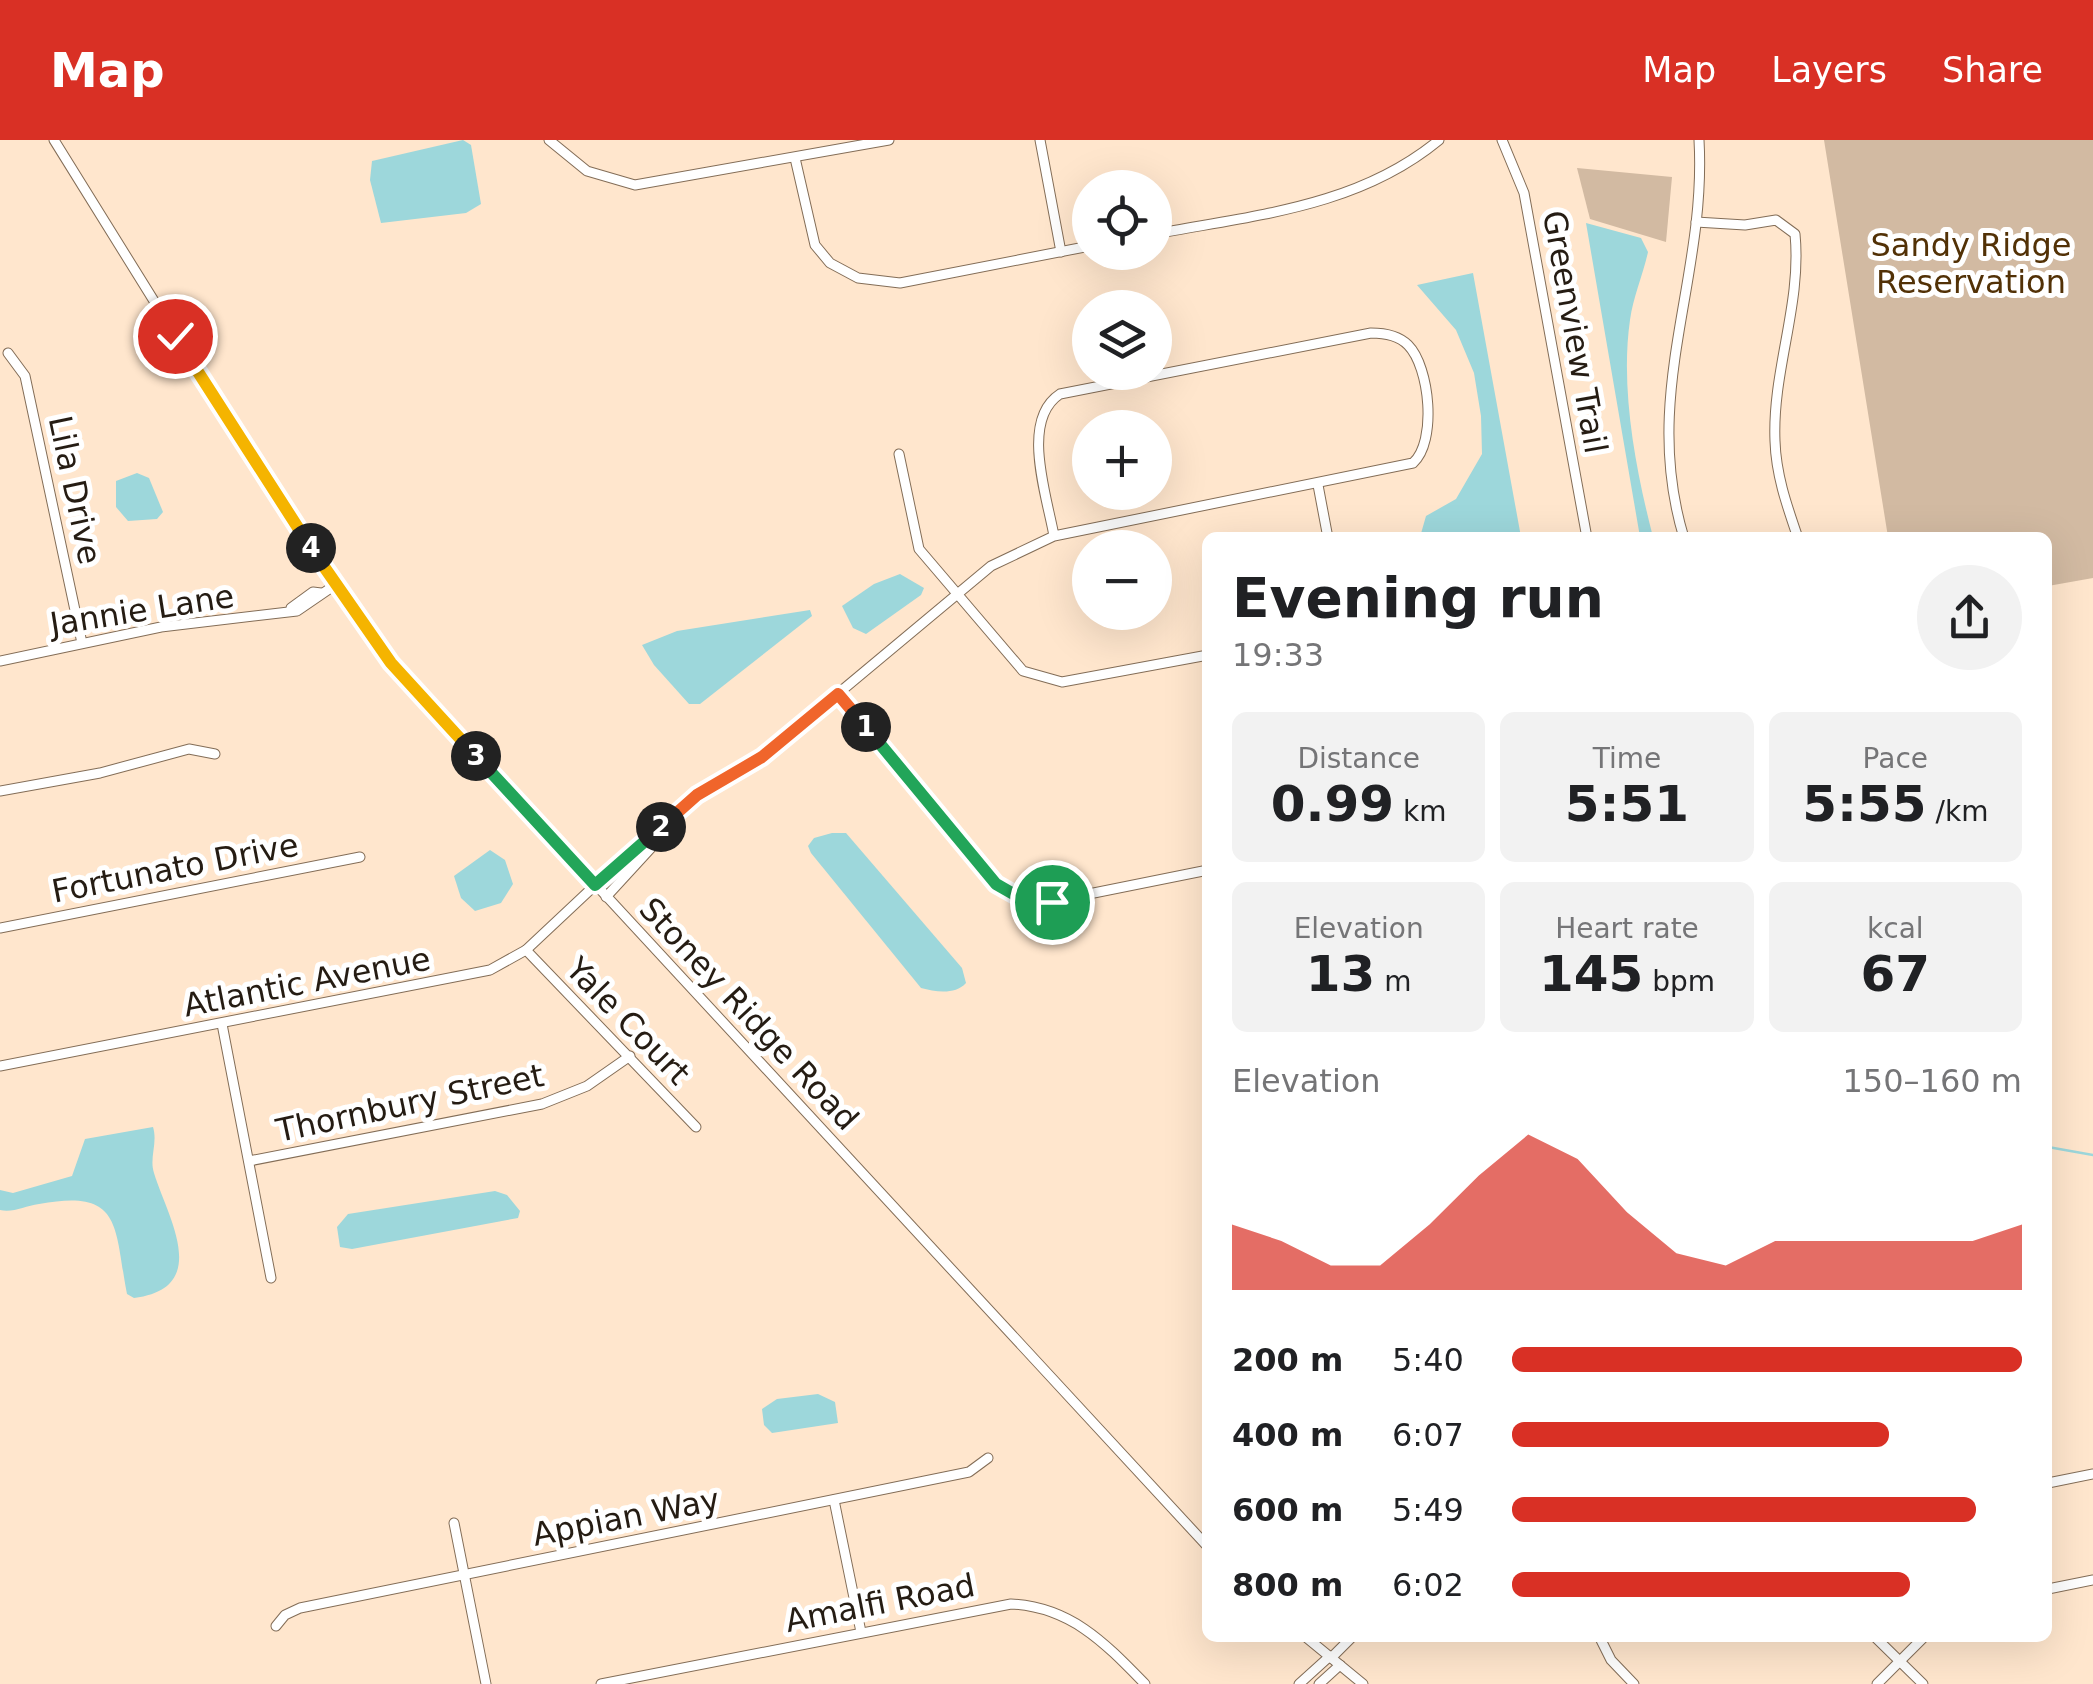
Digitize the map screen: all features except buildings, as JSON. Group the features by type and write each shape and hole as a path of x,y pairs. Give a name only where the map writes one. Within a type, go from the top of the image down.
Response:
{"street":[{"name":"Stoney Ridge Road","path":"54,140 335,585 391,663 1202,1542"},
{"path":"548,140 587,171 635,184 890,140"},
{"path":"1040,140 1061,252"},
{"path":"1172,231 1336,198 1394,173 1439,140"},
{"name":"Greenview Trail","path":"1502,140 1524,194 1586,532"},
{"path":"1683,532 1670,480 1666,430 1696,222 1699,140"},
{"path":"796,158 815,245 839,270 858,278 900,283 1072,250"},
{"path":"1696,222 1745,225 1776,220 1795,234 1796,276 1775,440 1781,486 1796,532"},
{"path":"606,897 651,848 655,836 678,809 762,757 1005,556 1054,536 1403,468 1426,449 1430,426 1419,365 1401,339 1371,333 1060,394 1043,409 1038,429 1054,536"},
{"name":"Lila Drive","path":"8,353 26,376 82,643"},
{"path":"899,454 917,544 1018,667 1046,681 1070,681 1202,656"},
{"path":"1318,485 1327,532"},
{"name":"Jannie Lane","path":"0,661 82,643 291,608 312,592 321,594 335,585"},
{"path":"838,694 992,878 1010,894 1052,902 1202,871"},
{"path":"0,791 100,773 189,749 216,754"},
{"name":"Atlantic Avenue","path":"0,1066 482,973 526,950 638,844 655,836"},
{"name":"Fortunato Drive","path":"0,928 360,858"},
{"name":"Yale Court","path":"526,950 696,1126"},
{"path":"222,1024 271,1278"},
{"name":"Thornbury Street","path":"249,1161 542,1104 587,1086 630,1056"},
{"name":"Appian Way","path":"276,1626 285,1614 300,1608 968,1472 988,1458"},
{"path":"2052,1482 2093,1474"},
{"path":"834,1500 861,1632"},
{"path":"454,1523 486,1684"},
{"path":"2052,1587 2093,1580"},
{"name":"Amalfi Road","path":"601,1684 991,1606 1039,1607 1082,1624 1144,1684"},
{"path":"1311,1642 1363,1684"},
{"path":"1319,1684 1347,1642"},
{"path":"1602,1642 1611,1660 1634,1684"},
{"path":"1880,1642 1923,1684"},
{"path":"1876,1684 1919,1642"},
{"path":"1298,1684 1334,1660"}],"green space":[{"name":"Sandy Ridge Reservation","path":"1824,140 2093,140 2093,578 2052,585 2052,532 1887,532"},
{"path":"1577,168 1672,177 1666,242 1590,219"}],"water":[{"path":"463,140 471,145 481,204 466,213 381,223 370,180 372,161"},
{"path":"1586,223 1641,238 1648,252 1631,311 1627,346 1628,402 1652,532 1639,532"},
{"path":"1473,273 1520,532 1421,532 1426,516 1456,499 1482,454 1474,373 1456,330 1417,285"},
{"path":"137,473 149,478 163,512 157,519 128,521 116,507 116,481"},
{"path":"900,574 924,588 921,595 866,634 853,628 842,606 874,584"},
{"path":"810,610 812,616 700,704 689,704 654,665 642,645 677,631"},
{"path":"846,833 962,968 966,983 962,987 951,991 921,988 811,853 808,846 814,838"},
{"path":"490,850 505,860 513,884 501,903 475,911 461,898 454,876"},
{"path":"153,1127 153,1167 178,1248 178,1265 172,1280 158,1292 134,1298 127,1294 116,1232 100,1208 86,1202 66,1201 0,1210 0,1190 13,1193 72,1176 85,1139"},
{"path":"495,1191 507,1195 520,1211 518,1218 352,1249 340,1247 337,1227 348,1214"},
{"path":"818,1394 835,1402 838,1423 772,1433 764,1425 762,1409 777,1399"}],"waterway":[{"path":"2052,1148 2093,1155"}],"route":[{"path":"175,336 335,585 391,663 595,885 638,844 655,836 678,809 762,757 838,694 996,884 1024,900 1052,902"}]}
